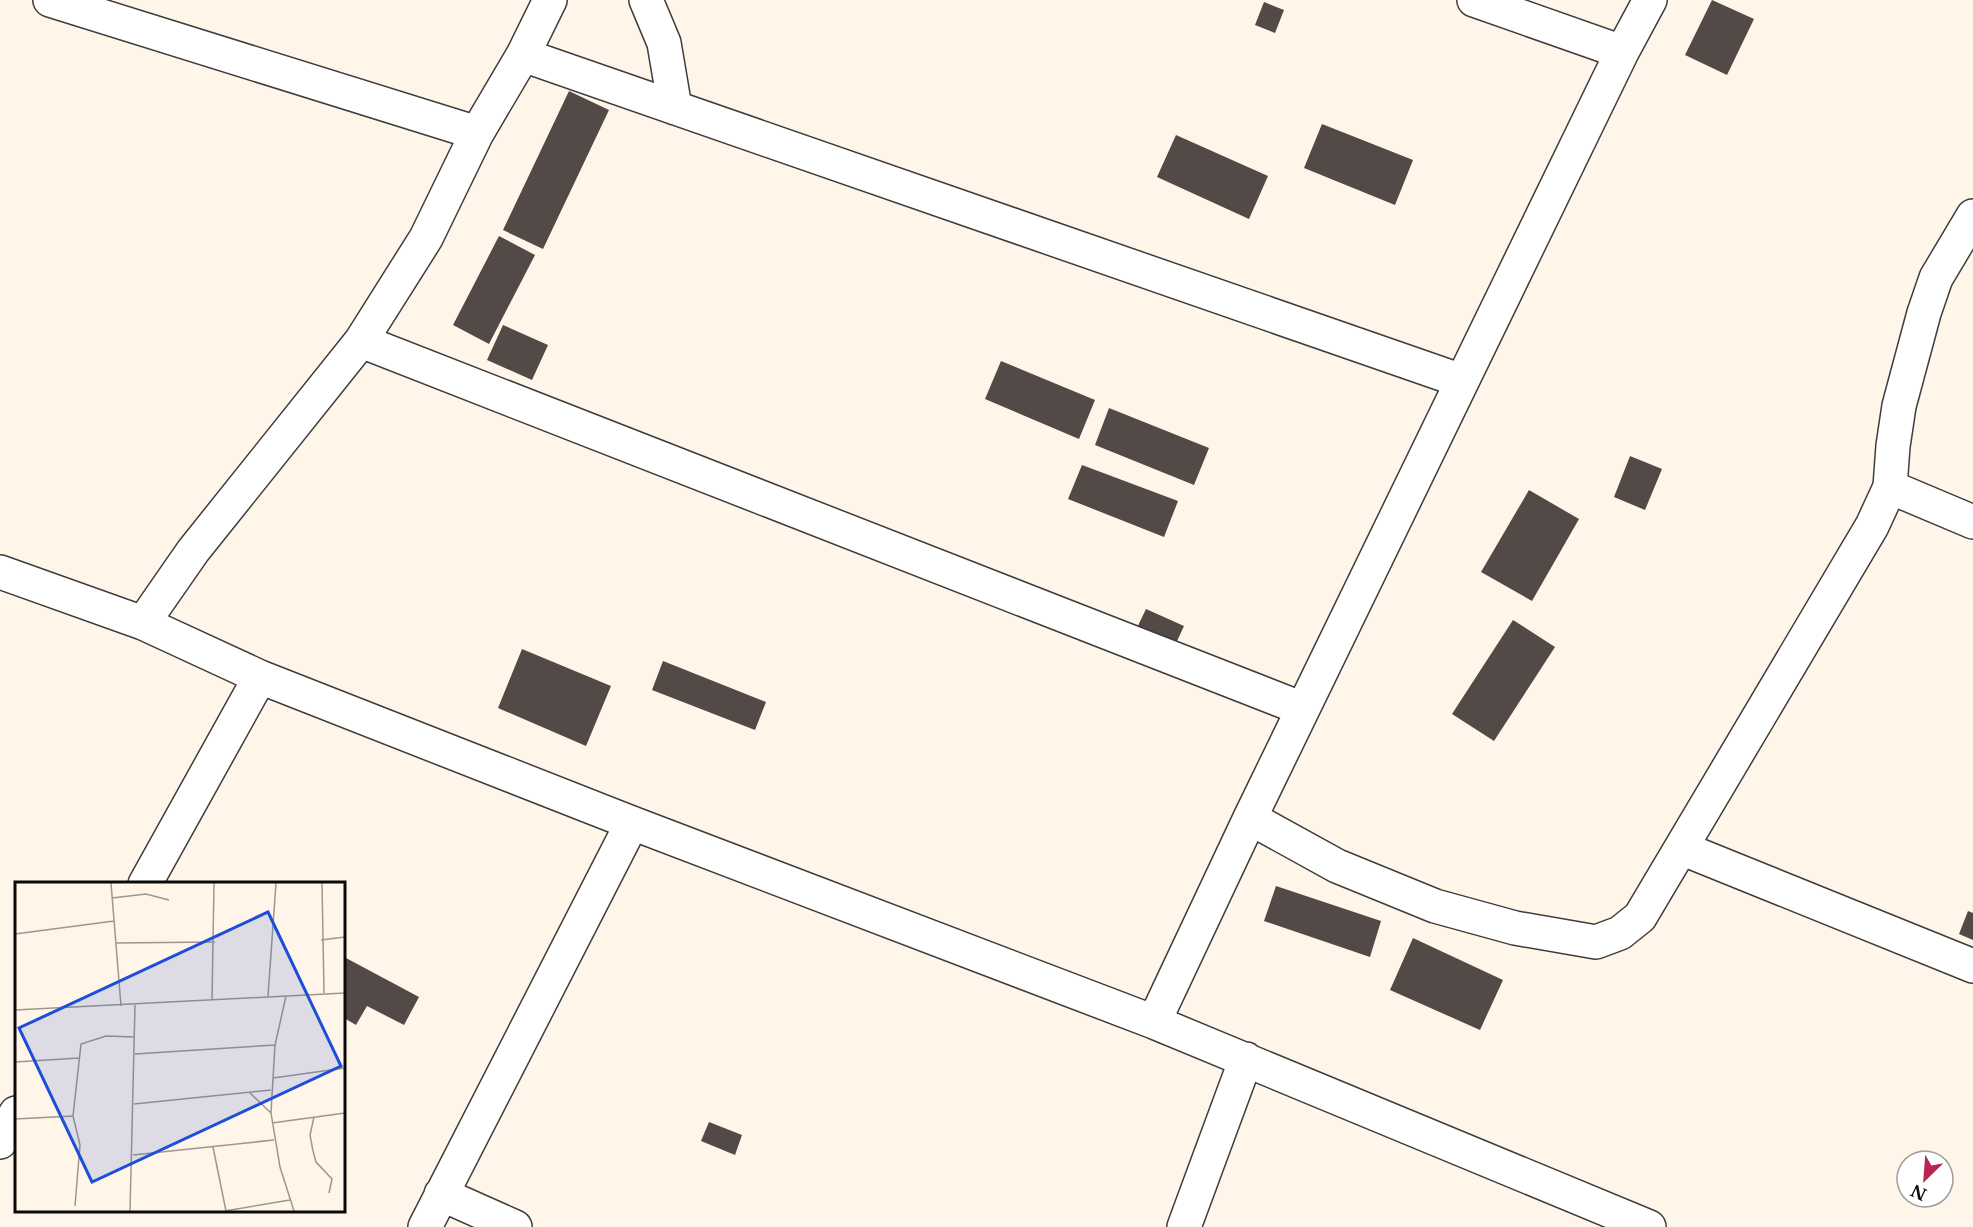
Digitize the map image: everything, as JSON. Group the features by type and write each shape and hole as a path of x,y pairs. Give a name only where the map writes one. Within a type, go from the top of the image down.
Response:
{"street":[{"path":"50,0 477,133"},
{"path":"143,623 194,551 361,341 426,238 477,133 523,55 550,0"},
{"path":"646,0 663,43 675,108"},
{"path":"1474,0 1622,52"},
{"path":"1154,1022 1250,818 1462,381 1622,52 1650,0"},
{"path":"523,55 1462,381"},
{"path":"1250,818 1336,866 1435,906 1515,928 1596,942 1620,933 1640,918 1872,526 1890,487 1899,406 1924,313 1936,278 1973,216"},
{"path":"361,341 1303,709"},
{"path":"1890,487 1973,522"},
{"path":"0,572 143,623 260,677 632,823 1154,1022 1649,1227"},
{"path":"146,882 260,677"},
{"path":"425,1227 632,823"},
{"path":"1681,848 1973,966"},
{"path":"1184,1227 1246,1059"},
{"path":"0,1142 15,1115"},
{"path":"441,1194 515,1227"}],"building":[{"path":"1712,0 1754,19 1727,75 1685,55"},
{"path":"1264,2 1284,10 1275,33 1255,25"},
{"path":"569,91 609,110 543,249 503,230"},
{"path":"1322,124 1413,160 1395,205 1304,168"},
{"path":"1176,135 1268,176 1249,219 1157,177"},
{"path":"499,236 535,255 489,344 453,325"},
{"path":"503,325 548,345 532,380 487,360"},
{"path":"1001,361 1095,400 1079,439 985,399"},
{"path":"1109,408 1209,448 1194,485 1095,445"},
{"path":"1630,456 1662,469 1645,510 1614,497"},
{"path":"1082,465 1178,501 1164,537 1068,499"},
{"path":"1529,490 1579,519 1532,601 1481,572"},
{"path":"1146,609 1184,626 1172,652 1134,634"},
{"path":"1513,620 1555,647 1494,741 1452,714"},
{"path":"522,649 611,686 586,746 498,708"},
{"path":"663,661 766,702 755,730 652,690"},
{"path":"1276,886 1381,921 1370,957 1264,921"},
{"path":"1968,911 1973,913 1973,940 1959,934"},
{"path":"1413,938 1503,980 1480,1030 1390,990"},
{"path":"346,958 419,997 404,1025 367,1006 356,1025 345,1019"},
{"path":"709,1122 742,1135 735,1155 701,1141"}]}
